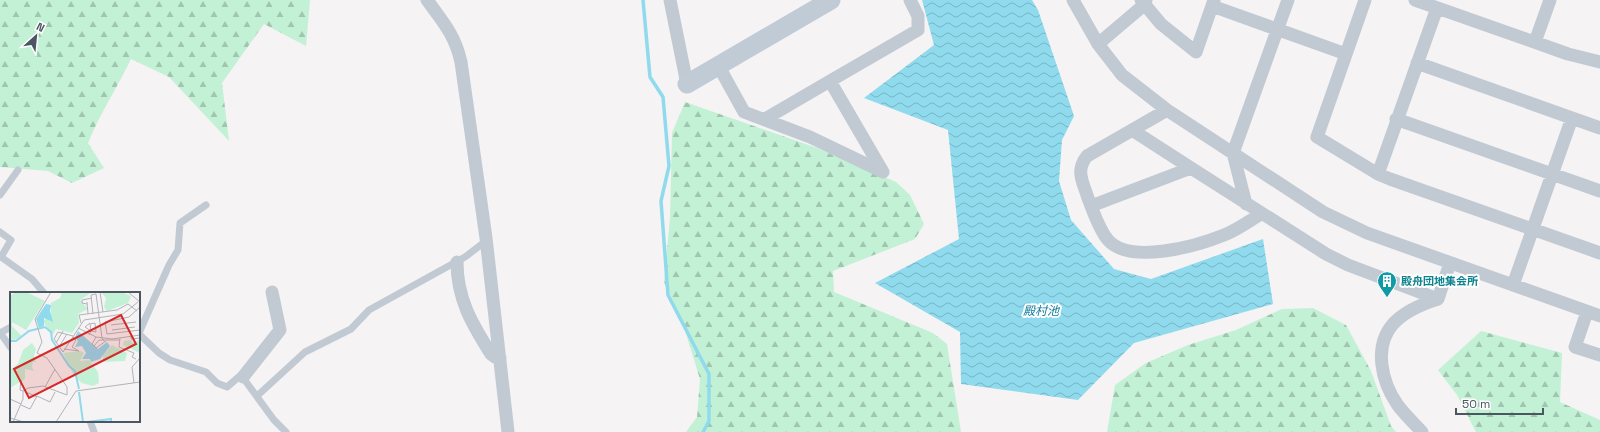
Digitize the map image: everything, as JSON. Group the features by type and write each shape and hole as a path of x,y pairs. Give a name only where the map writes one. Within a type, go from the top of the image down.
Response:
{"street":[{"path":"427,0 448,28 457,44 486,244 508,432"},
{"path":"674,2 687,84 831,0"},
{"path":"765,119 918,30 918,16 910,0"},
{"path":"1073,0 1098,44 1122,75 1167,110 1323,212 1347,225 1600,316"},
{"path":"1246,204 1233,153 1288,0"},
{"path":"1365,0 1317,137 1378,174 1600,253"},
{"path":"1416,0 1568,54 1600,62"},
{"path":"1535,42 1550,0"},
{"path":"1098,44 1143,2 1161,24 1196,52 1213,3 1277,29 1346,54"},
{"path":"1378,174 1396,119 1437,8"},
{"path":"1416,63 1600,128"},
{"path":"718,66 744,112 810,137 883,172 830,81"},
{"path":"1167,110 1087,156 1083,161 1080,173 1091,206 1107,239 1127,250 1141,253 1191,246 1218,237 1262,214"},
{"path":"1513,285 1572,118"},
{"path":"1396,119 1600,191"},
{"path":"1132,130 1305,242 1348,265 1438,299"},
{"path":"1091,206 1191,168"},
{"path":"457,262 458,286 469,316 491,354 500,358"},
{"path":"1422,432 1398,405 1391,394 1384,375 1381,354 1386,336 1393,324 1406,314 1438,299 1450,263"},
{"path":"243,377 280,330 272,292"},
{"path":"1587,312 1575,347 1600,355"}],"lane":[{"path":"0,195 18,170"},
{"path":"140,331 160,285 178,250 180,223 206,205"},
{"path":"0,232 11,240 1,257 32,279 43,292"},
{"path":"257,396 305,352 351,329 369,310 465,258 482,244 486,244"},
{"path":"10,328 0,333 10,347"},
{"path":"140,334 159,353 170,360 206,372 222,386 227,387 241,375 286,432"},
{"path":"90,422 94,432"}],"green space":[{"path":"0,0 310,0 306,46 264,24 222,83 229,141 169,77 131,59 88,143 104,168 72,183 48,171 0,167"},
{"path":"685,102 817,148 896,182 910,195 924,224 915,239 833,271 834,292 933,333 947,344 961,432 686,432 697,417 700,379 683,324 664,282 670,218 672,133"},
{"path":"1313,308 1346,325 1371,371 1391,426 1396,432 1107,432 1115,385 1146,363 1188,345 1236,330 1282,309"},
{"path":"1481,331 1562,353 1560,402 1600,420 1600,432 1476,432 1457,395 1438,370"}],"water":[{"name":"殿村池","path":"922,0 1032,0 1038,10 1074,116 1062,140 1059,181 1071,220 1114,269 1151,279 1263,239 1273,304 1134,343 1078,400 961,384 960,332 875,283 959,239 948,130 864,98 934,45"}],"waterway":[{"path":"643,0 650,77 663,97 669,166 661,201 668,295 709,374 709,421 703,432"}],"place":[{"name":"殿舟団地集会所","path":"1387,298"}]}
